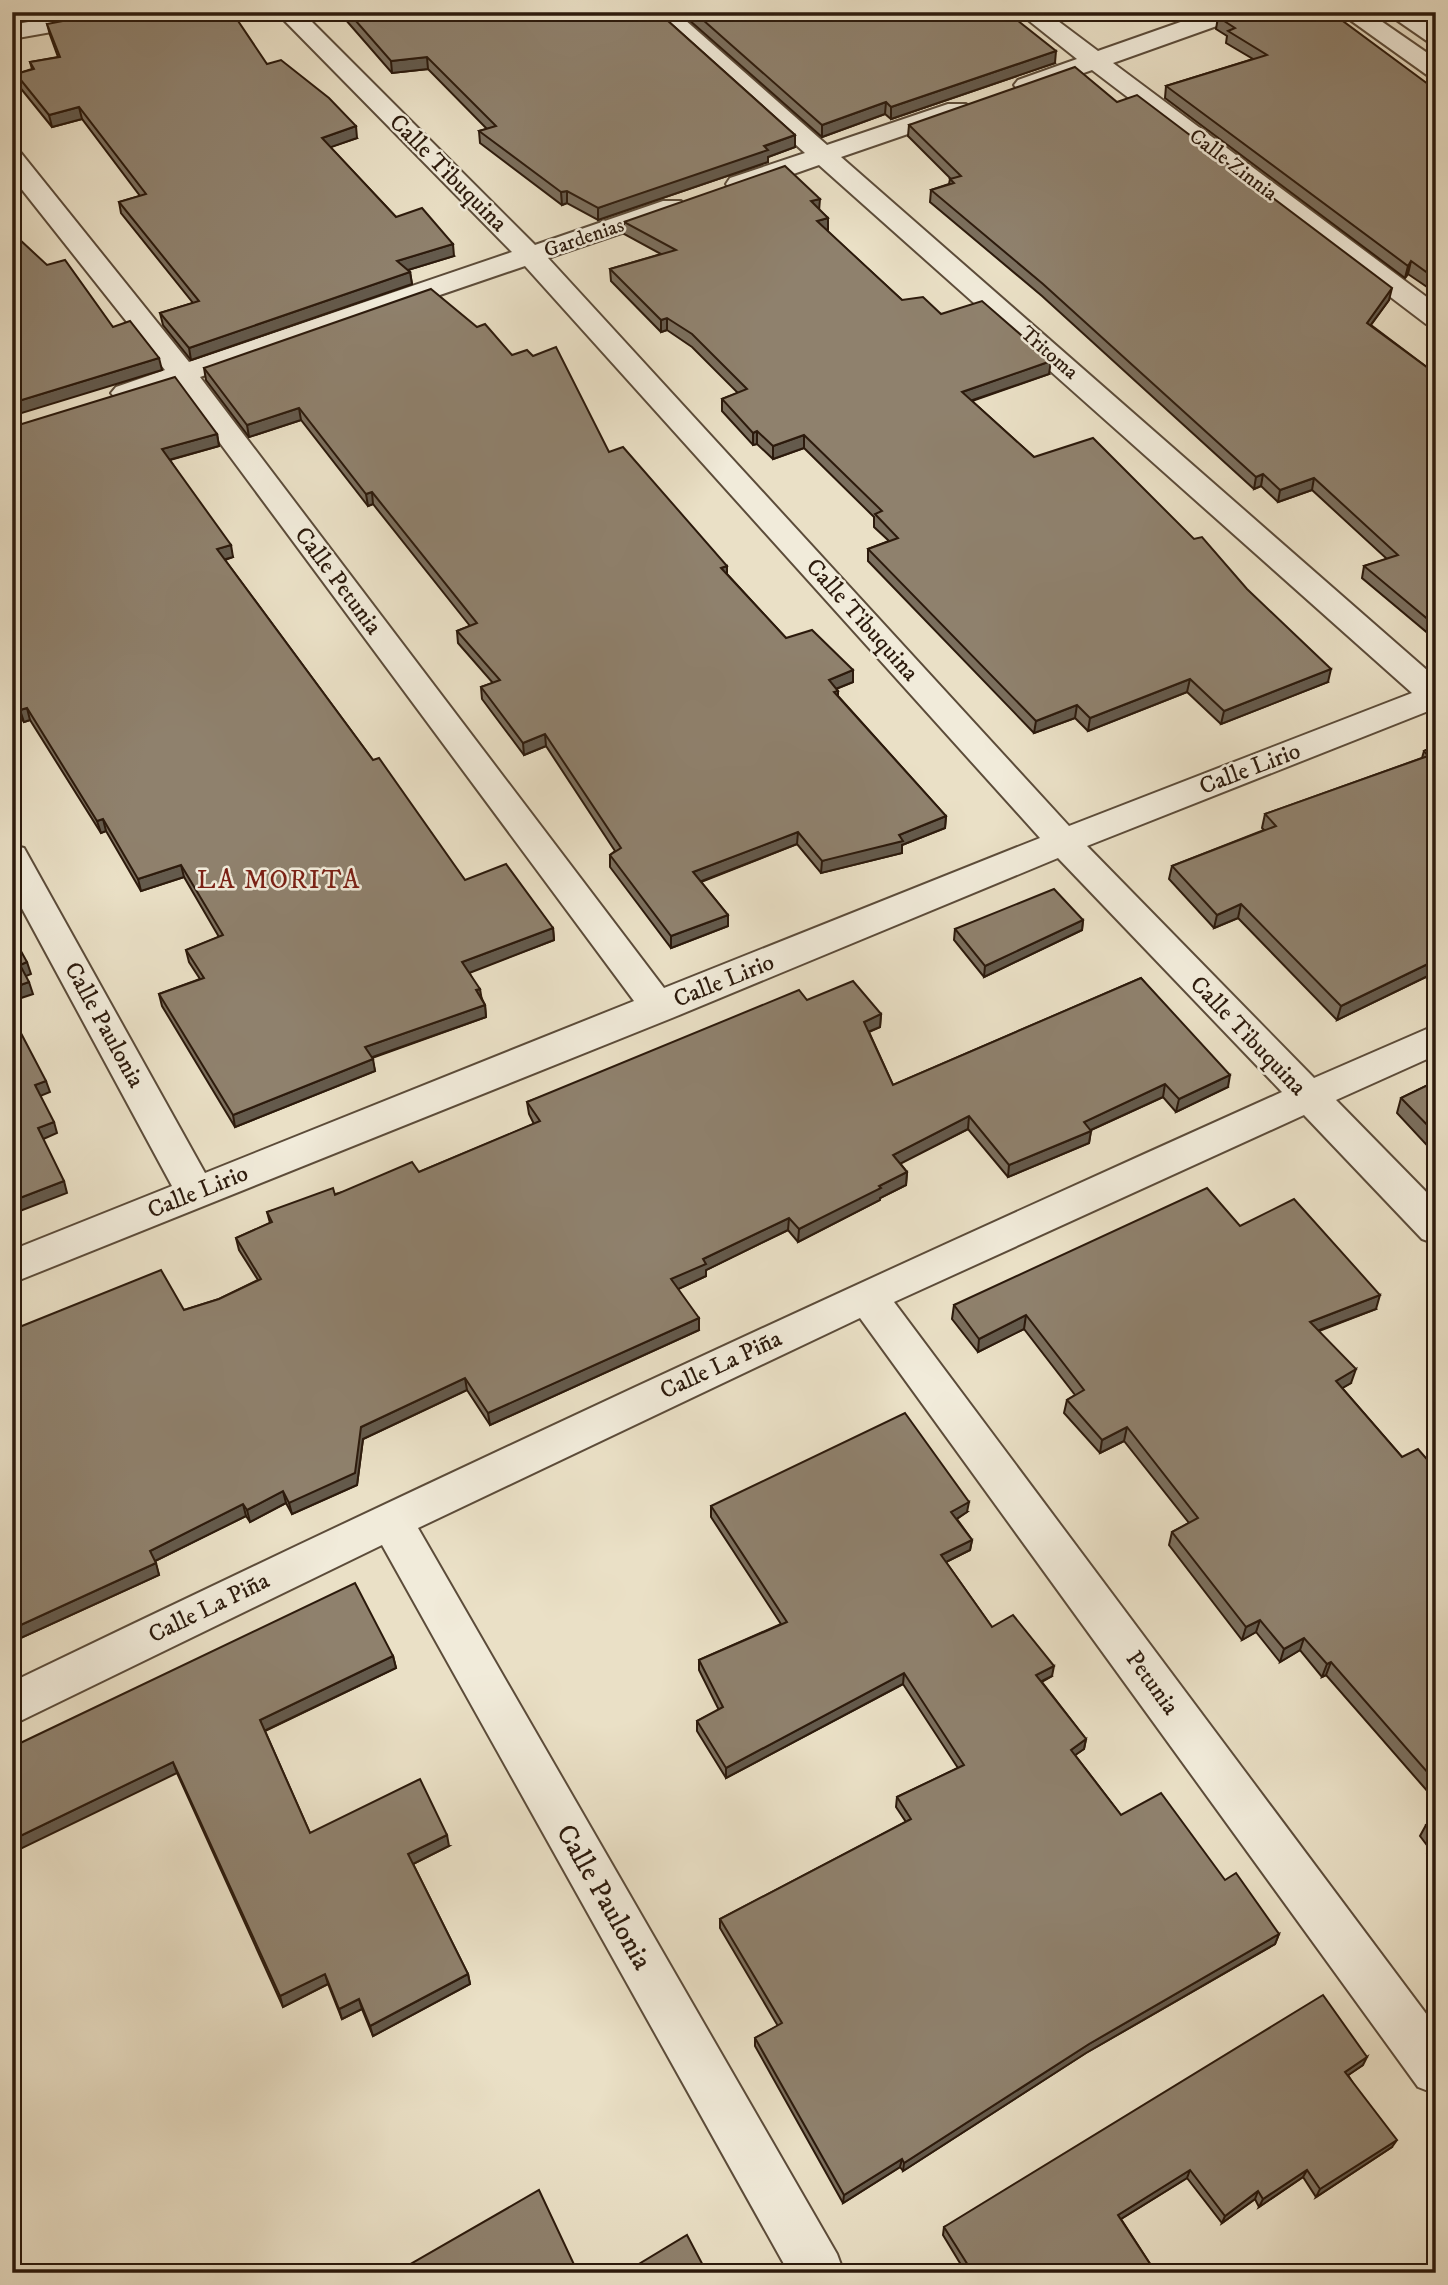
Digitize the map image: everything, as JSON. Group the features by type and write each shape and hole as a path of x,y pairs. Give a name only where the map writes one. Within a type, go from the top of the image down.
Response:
{"street":[{"path":"12,32 125,12"},
{"name":"Calle Tibuquina","path":"288,12 530,256 1063,842 1307,1098 1436,1228"},
{"name":"Tritoma","path":"661,12 1436,696"},
{"name":"Calle Zinnia","path":"1030,12 1436,318"},
{"path":"1005,93 1233,12"},
{"path":"1351,12 1436,70"},
{"path":"1397,12 1436,36"},
{"name":"Gardenias","path":"104,400 184,375 979,102"},
{"name":"Calle Petunia","path":"12,159 184,375 659,1007"},
{"name":"Calle Lirio","path":"12,1267 1063,842 1436,696"},
{"name":"Calle Paulonia","path":"12,857 196,1193"},
{"name":"Calle La Piña","path":"12,1704 391,1520 867,1296 1436,1039"},
{"name":"Petunia","path":"867,1296 1436,2069"},
{"name":"Calle Paulonia","path":"391,1520 818,2273"}],"building":[{"path":"110,12 232,12 267,64 281,60 329,98 356,126 322,138 396,217 422,208 453,244 397,261 410,272 189,348 160,313 199,301 119,202 146,194 79,107 49,115 16,74 34,69 30,62 60,57 47,24"},
{"path":"348,12 658,12 795,135 764,146 768,150 598,208 567,191 561,192 479,131 496,126 427,57 391,61"},
{"path":"694,12 1007,12 1056,51 891,107 886,102 822,125"},
{"path":"1232,12 1261,12 1264,16 1274,12 1322,12 1331,18 1336,16 1436,90 1436,279 1411,261 1408,266 1166,86 1267,55 1228,31 1235,28 1218,17"},
{"path":"1075,67 1117,102 1137,95 1392,288 1367,323 1436,374 1436,626 1364,566 1398,555 1314,478 1280,490 1263,474 1256,477 1043,284 931,190 954,183 950,179 961,176 909,125"},
{"path":"785,166 820,199 811,201 828,218 817,221 902,300 923,297 941,314 982,301 1051,361 962,392 1034,457 1093,438 1194,539 1202,537 1247,589 1331,669 1224,711 1190,679 1090,718 1077,705 1036,721 868,549 898,538 875,514 882,511 804,435 773,446 757,431 753,433 722,399 747,389 692,334 667,318 661,320 610,269 676,250 624,222"},
{"path":"12,228 18,238 47,265 65,260 113,327 130,321 159,358 12,403"},
{"path":"431,289 477,327 485,324 512,355 527,350 533,356 556,347 609,452 623,447 727,566 721,568 786,638 812,630 853,670 829,680 838,691 834,692 946,816 899,835 903,841 822,861 798,832 693,872 728,915 671,936 610,855 621,848 545,734 523,743 481,687 500,680 457,631 477,623 372,492 366,494 299,408 247,425 204,368"},
{"path":"175,377 217,434 162,449 231,545 217,549 373,760 379,758 465,880 506,864 553,928 462,962 480,989 476,990 485,1005 365,1047 373,1059 233,1115 159,994 204,978 186,950 223,935 181,865 138,879 103,819 97,821 27,708 20,710 12,699 12,427"},
{"path":"1436,746 1436,960 1341,1006 1241,904 1217,915 1172,866 1276,826 1265,814 1428,756 1424,751"},
{"path":"1054,889 1083,920 985,966 955,929"},
{"path":"12,935 27,962 20,965 29,982 12,988"},
{"path":"1141,978 1230,1075 1179,1099 1165,1084 1084,1122 1091,1131 1009,1165 969,1116 893,1155 907,1172 879,1186 881,1188 799,1229 789,1218 703,1259 706,1264 671,1279 699,1318 488,1413 465,1378 361,1427 355,1473 289,1503 283,1491 247,1510 243,1504 150,1551 156,1563 12,1629 12,1330 161,1270 184,1310 219,1299 261,1279 236,1238 272,1222 267,1212 333,1188 335,1195 412,1162 419,1172 540,1121 527,1102 799,990 807,1000 853,981 881,1014 864,1022 893,1085"},
{"path":"12,1016 46,1081 35,1085 54,1122 38,1128 64,1181 12,1201"},
{"path":"1436,1081 1436,1134 1401,1098"},
{"path":"1207,1188 1240,1226 1294,1199 1380,1295 1310,1322 1356,1369 1336,1381 1402,1457 1418,1449 1432,1465 1436,1463 1436,1782 1331,1662 1327,1664 1304,1638 1284,1649 1260,1620 1246,1627 1172,1532 1198,1518 1127,1427 1102,1440 1067,1400 1084,1390 1026,1315 979,1339 954,1305"},
{"path":"905,1413 969,1502 951,1512 972,1540 941,1555 992,1627 1013,1615 1054,1666 1036,1675 1086,1739 1071,1750 1121,1815 1161,1793 1225,1880 1236,1873 1279,1934 1089,2044 904,2163 902,2159 844,2195 755,2038 782,2023 720,1919 911,1819 897,1797 964,1765 904,1673 726,1768 697,1721 723,1707 699,1660 787,1622 711,1506"},
{"path":"355,1583 393,1656 260,1720 310,1833 420,1779 447,1835 408,1854 468,1974 370,2026 359,1999 339,2009 325,1974 280,1996 173,1762 12,1840 12,1747"},
{"path":"1436,1818 1436,1837 1426,1825"},
{"path":"1323,1995 1367,2057 1345,2072 1397,2140 1320,2189 1307,2170 1263,2199 1258,2191 1225,2216 1190,2170 1118,2215 1156,2273 973,2273 944,2227"},
{"path":"539,2190 578,2273 404,2273 402,2269"},
{"path":"687,2235 707,2273 624,2273"},
{"path":"1203,2265 1208,2273 1189,2273"}],"district":[{"name":"LA MORITA","path":"279,880"}]}
